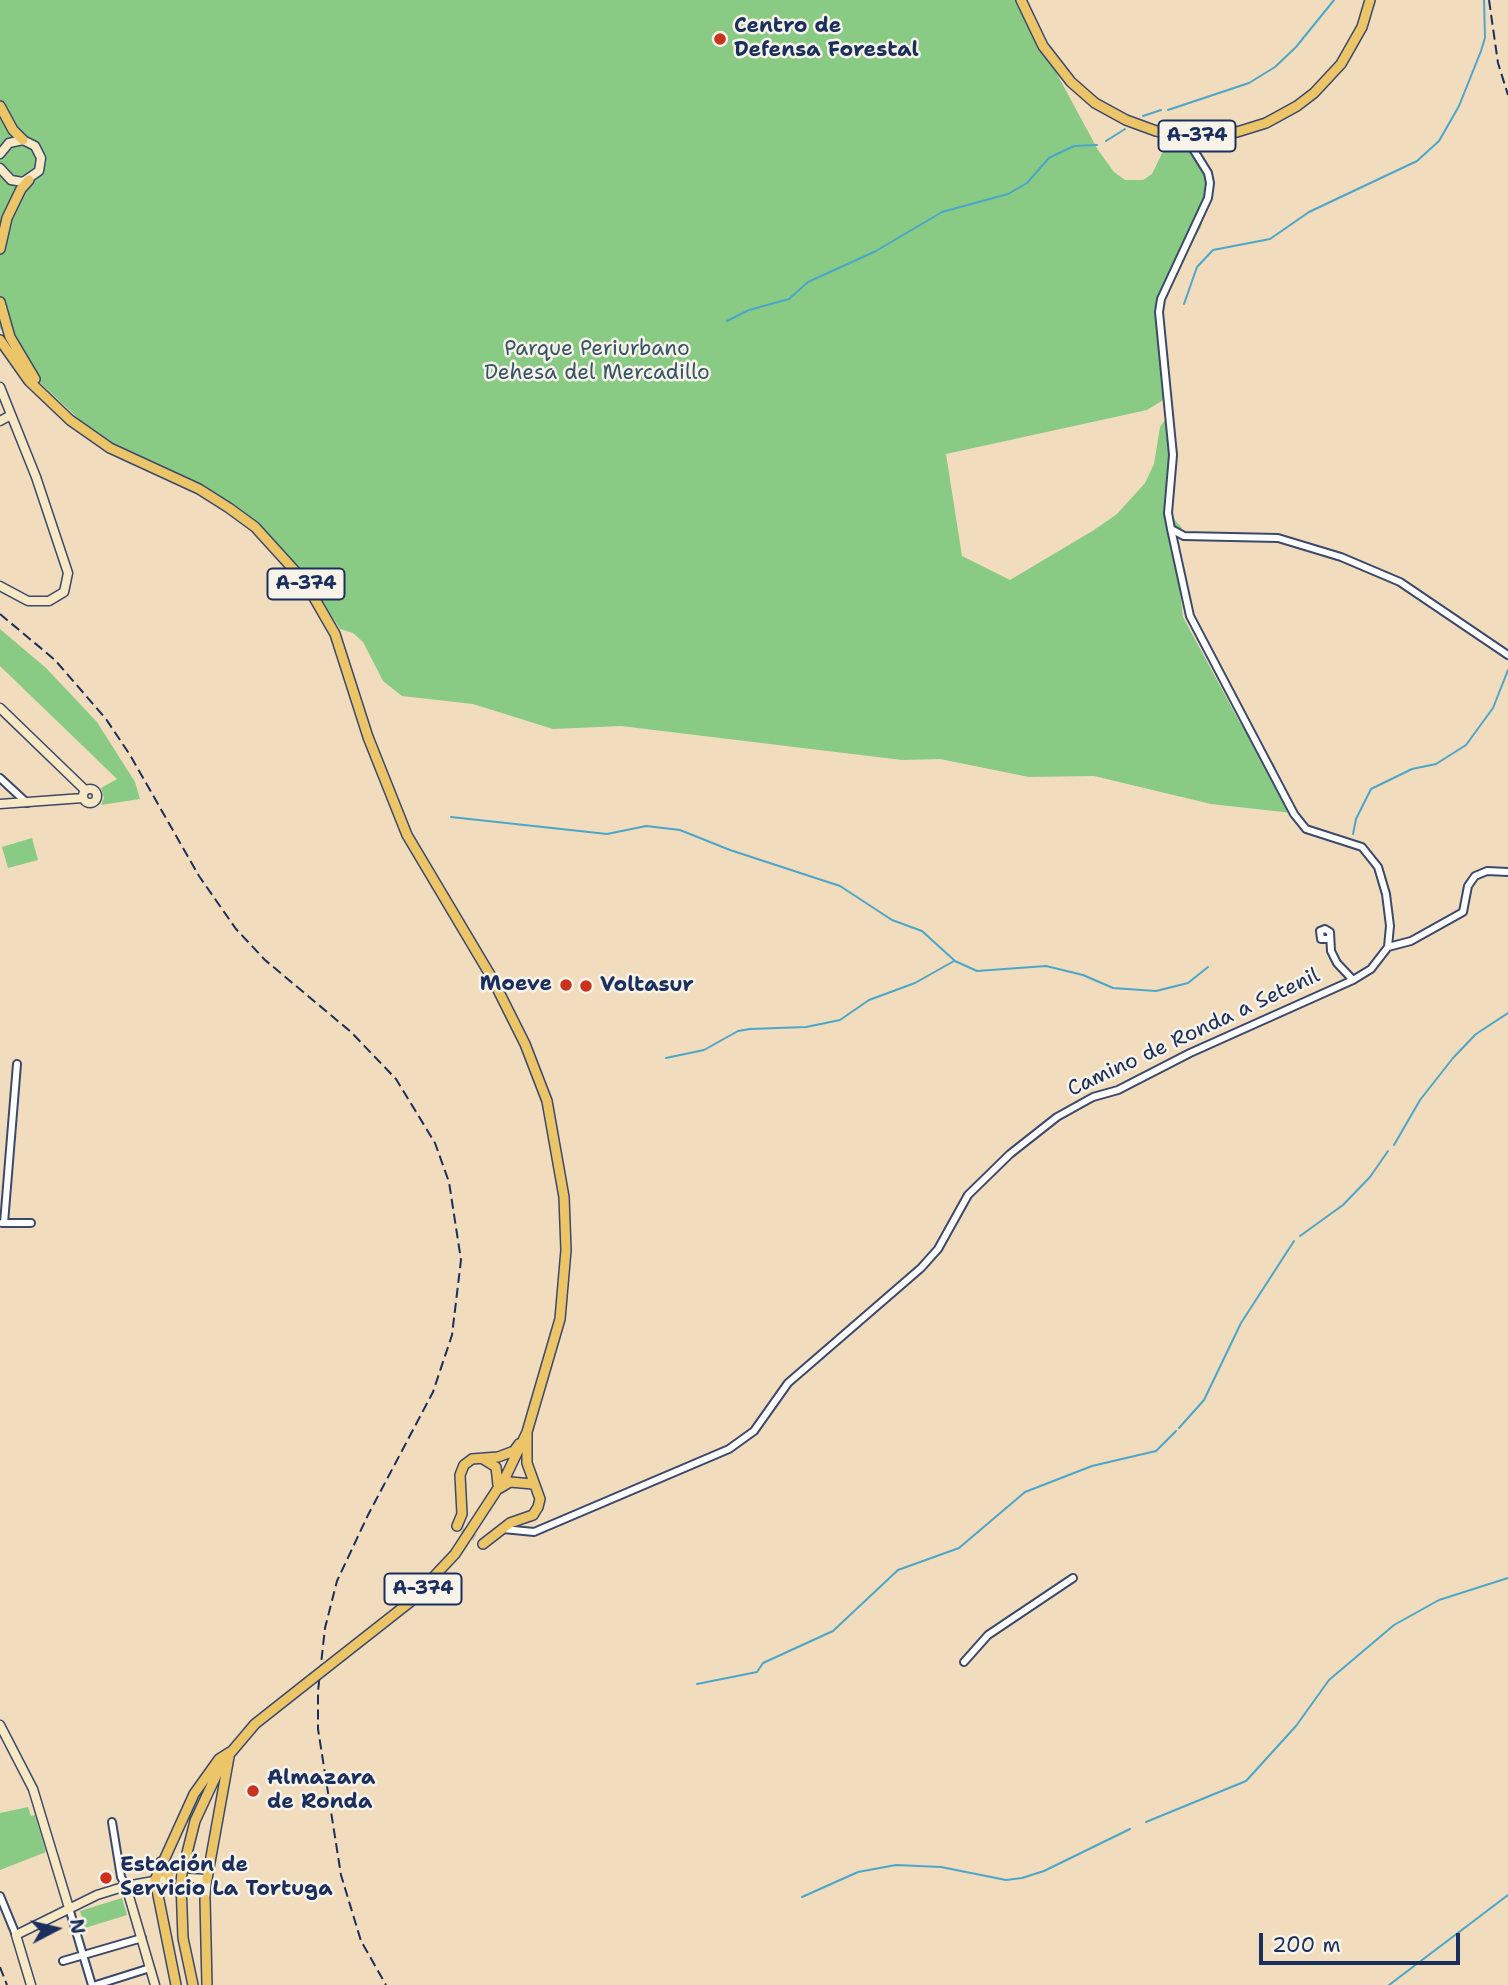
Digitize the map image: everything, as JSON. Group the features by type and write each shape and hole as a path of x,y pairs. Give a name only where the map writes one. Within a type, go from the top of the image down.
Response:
{"main road":[{"name":"A-374","path":"1021,0 1043,47 1071,82 1095,103 1126,120 1156,131 1185,136 1237,132 1266,123 1297,106 1341,64 1362,27 1370,0"},
{"path":"0,106 13,130 23,140 35,146 41,158 38,171 21,190 8,218 0,249"},
{"path":"0,153 9,143 23,140"},
{"path":"0,170 17,182 29,180"},
{"path":"0,302 10,337 46,399"},
{"name":"A-374","path":"0,340 17,366 46,399 70,420 110,447 199,489 256,527 305,582 335,634 368,737 407,835 492,978 525,1044 547,1101 564,1198 566,1250 560,1319 527,1433 498,1489 455,1554 436,1576 379,1629 266,1714 230,1752 213,1778 195,1821 179,1878 183,1938 193,1985"},
{"path":"0,387 66,565 68,581 60,596 38,602 23,599 0,586"},
{"path":"0,421 11,415"},
{"path":"0,708 84,794 27,803 0,804"},
{"path":"460,1528 460,1475 464,1465 481,1458 514,1451 527,1433"},
{"path":"483,1544 502,1528 533,1515 540,1499 527,1463 527,1433"},
{"path":"481,1458 492,1462 496,1467 498,1489 510,1482 533,1484"},
{"path":"0,1725 33,1789 69,1908"},
{"path":"176,1985 155,1880 176,1828 207,1773 219,1759 230,1752"},
{"path":"207,1985 205,1899 230,1752"},
{"path":"162,1863 179,1878"},
{"path":"31,1985 16,1936 69,1908 127,1886 155,1880 207,1879"},
{"path":"127,1886 155,1985"}],"street":[{"path":"1185,136 1202,161 1210,183 1208,198 1161,299 1159,312 1173,456 1168,513 1190,616 1294,814 1306,829 1362,847 1370,853 1387,894 1390,926 1388,947"},
{"path":"1171,529 1184,536 1278,538 1341,557 1400,582 1508,655"},
{"path":"0,778 27,803"},
{"name":"Camino de Ronda a Setenil","path":"502,1528 534,1532 729,1449 754,1431 788,1383 921,1268 938,1249 968,1195 1010,1154 1057,1117 1093,1097 1118,1090 1190,1053 1353,980 1371,969 1388,947 1411,941 1463,912 1468,886 1475,876 1487,871 1508,872"},
{"path":"1329,939 1337,963 1353,980"},
{"path":"17,1065 2,1223 31,1223"},
{"path":"474,1538 483,1544"},
{"path":"964,1662 988,1635 1073,1578"},
{"path":"112,1822 121,1877 127,1886"},
{"path":"0,1896 16,1936"},
{"path":"69,1908 94,1985 150,1968"},
{"path":"63,1961 142,1938"}],"green space":[{"name":"Parque Periurbano Dehesa del Mercadillo","path":"0,0 1017,0 1098,150 1114,172 1125,180 1143,180 1152,174 1168,141 1194,143 1208,174 1209,190 1201,227 1173,273 1164,295 1162,312 1168,397 1147,410 946,454 962,556 1010,580 1094,530 1117,514 1145,483 1154,464 1160,427 1170,413 1168,502 1173,518 1182,528 1174,538 1183,617 1239,721 1274,764 1292,813 1211,804 1094,776 1029,777 940,759 902,760 621,726 553,729 473,704 402,696 383,681 363,642 353,633 340,629 308,579 269,536 180,477 125,451 80,420 36,379 0,328"},
{"path":"0,629 46,668 97,722 135,782 140,799 101,805 104,798 101,788 117,779 0,666"},
{"path":"32,838 38,860 8,868 2,847"},
{"path":"28,1807 31,1816 35,1815 46,1852 0,1870 0,1813"},
{"path":"122,1898 127,1915 85,1928 80,1911"}],"waterway":[{"path":"1168,110 1249,83 1275,67 1296,47 1334,0"},
{"path":"1184,304 1197,267 1213,250 1270,239 1309,212 1417,161 1439,141 1459,106 1481,51 1485,38 1484,0"},
{"path":"1143,116 1161,110"},
{"path":"1106,141 1125,129"},
{"path":"727,321 749,310 789,299 808,282 876,251 942,212 1008,194 1027,183 1049,158 1057,154 1074,146 1097,145"},
{"path":"1353,834 1356,819 1371,789 1412,769 1436,764 1466,745 1493,708 1508,670"},
{"path":"451,817 607,834 646,826 680,830 730,850 840,886 892,920 922,931 955,961 977,971 1046,966 1083,975 1113,988 1156,991 1188,983 1208,967"},
{"path":"666,1058 704,1050 738,1031 806,1027 840,1020 869,1000 915,983 954,961"},
{"path":"1394,1145 1420,1100 1453,1058 1476,1034 1508,1013"},
{"path":"1300,1236 1343,1205 1370,1177 1388,1151"},
{"path":"1179,1428 1204,1400 1241,1323 1294,1241"},
{"path":"697,1684 757,1672 763,1663 833,1631 898,1570 959,1548 1025,1492 1092,1466 1156,1451 1176,1431"},
{"path":"1146,1822 1246,1781 1296,1726 1329,1680 1394,1625 1439,1600 1508,1578"},
{"path":"802,1897 858,1872 896,1865 941,1867 1006,1880 1022,1878 1044,1871 1130,1829"},
{"path":"1389,1985 1508,1895"}],"tunnel":[{"path":"462,1530 475,1538"}],"railway":[{"path":"1489,0 1498,63 1508,95"},
{"path":"0,614 55,660 106,719 130,755 199,876 236,929 265,960 351,1032 396,1079 435,1143 449,1182 461,1260 452,1335 433,1392 368,1515 337,1581 325,1628 318,1691 318,1729 341,1875 361,1941 386,1985"},
{"path":"0,1967 7,1985"}],"place":[{"name":"Centro de Defensa Forestal","path":"720,39"},
{"name":"Moeve","path":"566,985"},
{"name":"Voltasur","path":"586,986"},
{"name":"Almazara de Ronda","path":"253,1791"},
{"name":"Estación de Servicio La Tortuga","path":"106,1878"}]}
